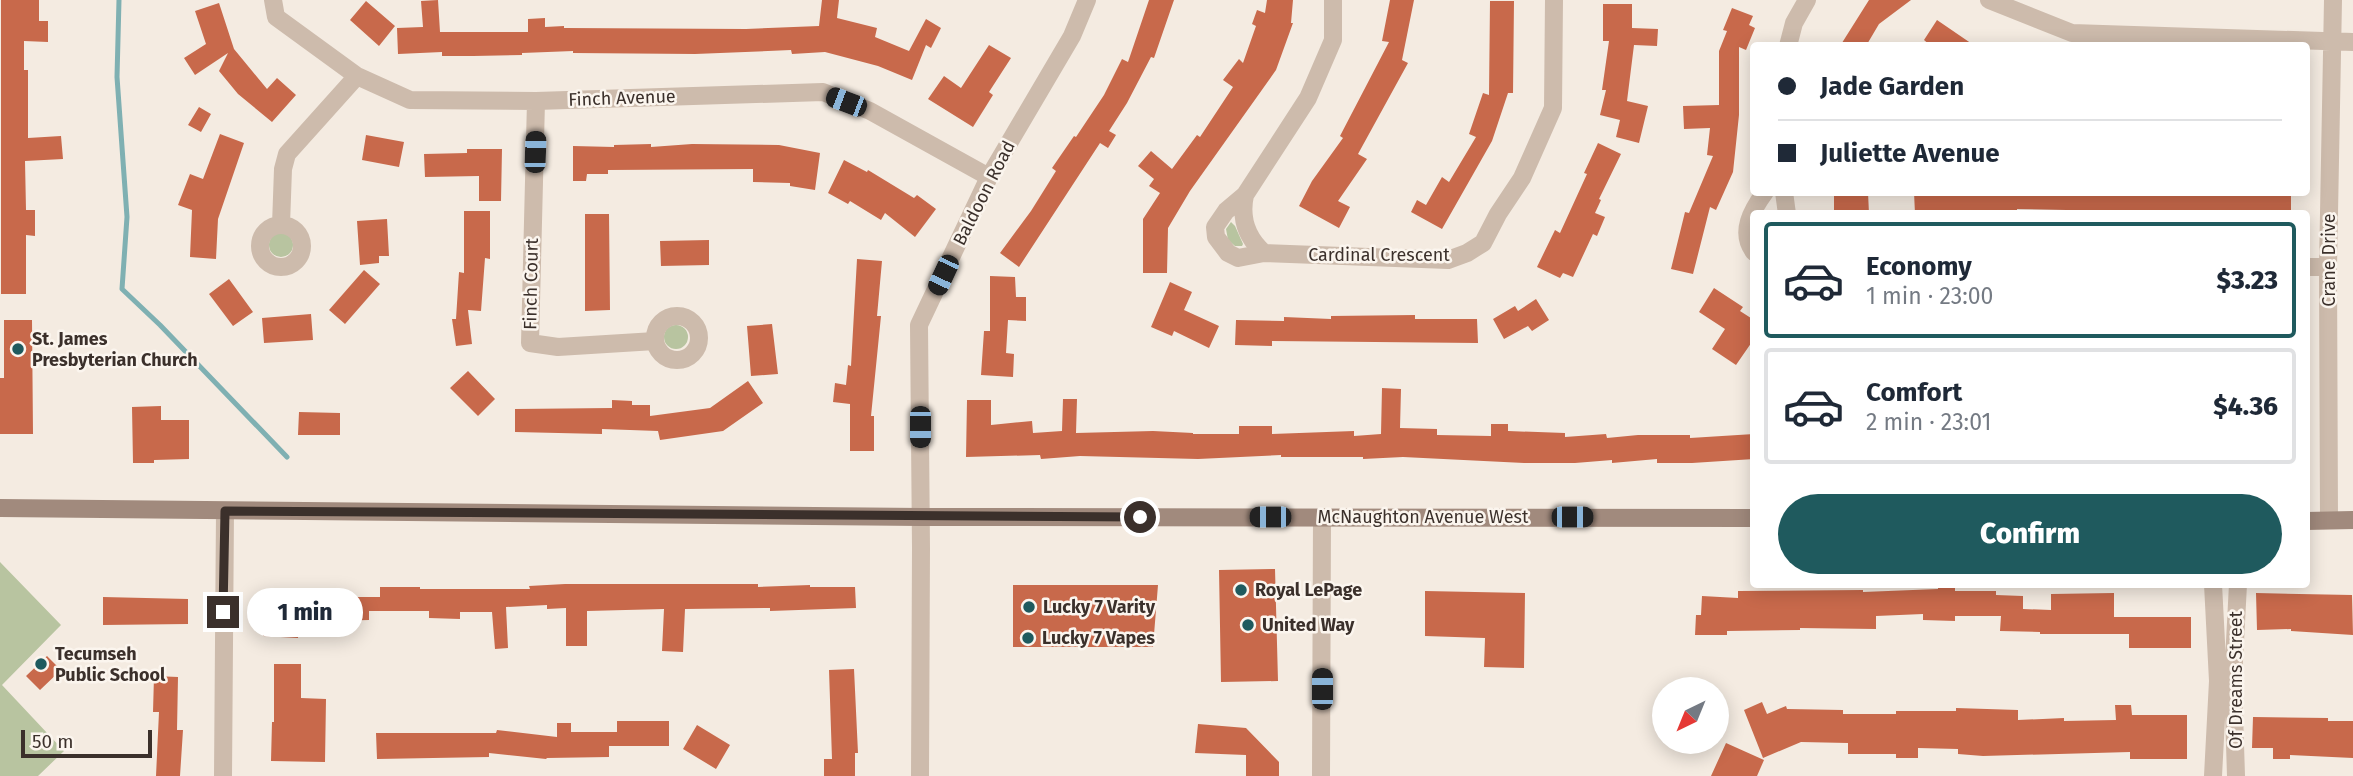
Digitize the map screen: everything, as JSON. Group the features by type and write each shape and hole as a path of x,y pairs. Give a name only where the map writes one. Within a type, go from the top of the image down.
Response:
{"main road":[{"name":"McNaughton Avenue West","path":"0,508 921,517 1750,518"},
{"path":"2310,521 2353,520"}],"street":[{"name":"Finch Avenue","path":"273,0 276,18 357,76 410,100 536,101 823,92 870,110 989,177"},
{"name":"Baldoon Road","path":"920,776 919,325 989,177 1072,36 1087,0"},
{"name":"Cardinal Crescent","path":"1333,0 1333,40 1308,98 1245,195 1220,219 1215,228 1216,237 1228,254 1238,258 1264,253 1448,260 1483,243 1522,178 1553,108 1554,0"},
{"path":"1789,42 1794,23 1807,0"},
{"path":"1989,0 2072,33 2353,42"},
{"name":"Crane Drive","path":"2329,520 2328,267 2333,0"},
{"path":"281,225 283,169 287,154 357,76"},
{"name":"Finch Court","path":"536,101 530,343 558,347 655,341"},
{"path":"1245,195 1243,217 1251,240 1264,253"},
{"path":"1750,218 1746,240 1750,246"},
{"path":"2310,267 2328,267"},
{"path":"223,776 225,511"},
{"path":"1321,776 1322,517"},
{"name":"Of Dreams Street","path":"2213,588 2218,681 2213,776"},
{"name":"Of Dreams Street","path":"2236,776 2234,680 2238,588"}],"green space":[{"path":"1231,222 1242,246 1235,246 1228,240 1226,229"},
{"path":"281,233 290,236 293,245 290,254 281,257 272,254 269,245 272,236"},
{"path":"676,325 685,328 688,337 685,346 676,349 667,346 664,337 667,328"},
{"path":"0,562 61,625 2,685 64,751 38,776 0,776"}],"building":[{"path":"1,0 39,0 39,21 48,21 48,42 24,41 24,70 28,70 28,138 61,136 63,159 25,161 26,210 35,210 35,236 26,235 26,294 1,294"},
{"path":"438,0 440,32 528,32 528,19 545,18 545,27 564,28 746,29 819,26 822,0 839,0 837,18 877,28 875,37 909,51 926,19 941,28 931,48 926,45 912,80 878,66 825,52 792,54 791,50 695,54 573,51 473,56 442,56 442,52 398,54 397,28 423,27 421,1"},
{"path":"1149,0 1174,0 1154,58 1151,57 1109,131 1116,135 1108,148 1100,143 1019,267 1000,253 1056,171 1052,168 1104,95 1122,59 1128,62"},
{"path":"1267,0 1293,0 1293,23 1276,70 1190,191 1168,228 1167,273 1143,273 1143,219 1160,193 1149,186 1154,179 1138,166 1151,151 1172,169 1197,135 1200,137 1233,87 1223,80 1239,59 1243,63 1256,26 1252,24 1257,10 1265,13"},
{"path":"1390,0 1414,0 1402,60 1408,63 1358,154 1367,159 1338,201 1350,207 1339,228 1299,206 1312,181 1343,138 1340,136 1389,42 1382,41"},
{"path":"1869,0 1911,0 1879,24 1868,42 1843,42"},
{"path":"366,1 395,26 379,46 350,20"},
{"path":"1490,1 1514,1 1513,93 1508,93 1492,141 1442,229 1411,212 1417,200 1426,205 1442,177 1449,182 1476,137 1469,134 1483,93 1489,95"},
{"path":"219,3 234,49 267,89 277,78 296,95 272,122 238,94 219,71 228,53 195,75 184,58 206,44 195,11"},
{"path":"1603,4 1632,4 1632,28 1658,29 1657,46 1634,45 1627,101 1648,106 1639,143 1616,137 1620,120 1600,115 1606,90 1602,90 1609,41 1603,41"},
{"path":"1732,8 1753,16 1749,25 1755,28 1746,50 1739,47 1739,115 1733,172 1716,210 1710,207 1693,274 1671,269 1685,212 1689,213 1713,156 1707,155 1710,128 1684,129 1683,106 1719,105 1719,51 1727,31 1723,30"},
{"path":"1937,20 1969,42 1926,42 1924,40"},
{"path":"989,45 1011,58 989,92 993,95 973,127 928,99 944,76 961,88"},
{"path":"199,107 211,114 201,132 188,125"},
{"path":"220,134 244,143 218,219 216,259 190,257 192,210 178,205 190,174 203,179"},
{"path":"366,135 404,142 399,167 362,160"},
{"path":"1598,143 1621,154 1595,213 1605,217 1597,236 1593,234 1573,277 1563,273 1560,278 1537,267 1555,230 1560,233"},
{"path":"651,144 651,147 692,144 779,145 820,153 815,190 790,186 790,183 753,182 753,169 608,170 608,174 587,174 586,181 573,181 573,146"},
{"path":"467,149 502,149 501,201 479,201 479,176 425,177 424,154 467,153"},
{"path":"844,160 867,172 868,170 914,198 917,195 936,209 915,237 885,213 881,220 850,201 848,204 828,193"},
{"path":"1834,196 1868,196 1869,210 1834,210"},
{"path":"1914,196 2291,196 2291,210 1915,210"},
{"path":"464,211 490,211 490,259 485,258 481,311 468,310 472,344 456,346 452,319 456,319 459,272 464,273"},
{"path":"585,214 609,214 610,310 585,311"},
{"path":"387,219 389,256 379,256 379,263 360,265 357,221"},
{"path":"709,240 709,265 661,266 660,241"},
{"path":"857,259 882,261 877,316 881,316 871,416 874,416 874,451 850,451 850,404 833,402 835,383 846,385 848,365 851,366"},
{"path":"364,270 380,284 345,324 329,310"},
{"path":"990,276 1015,277 1016,297 1026,297 1026,321 1008,320 1006,353 1014,354 1013,377 981,375 984,331 990,331"},
{"path":"229,279 253,312 233,326 209,294"},
{"path":"1170,282 1192,292 1184,310 1219,326 1209,348 1174,331 1172,336 1151,327"},
{"path":"1714,288 1743,307 1740,311 1750,317 1750,345 1736,365 1712,349 1725,329 1699,312"},
{"path":"1536,299 1549,320 1532,331 1528,326 1504,339 1493,319 1515,306 1518,311"},
{"path":"311,314 313,340 264,343 262,318"},
{"path":"1415,315 1415,319 1477,319 1478,343 1272,341 1272,346 1235,345 1236,320 1284,321 1284,317 1331,319 1331,316"},
{"name":"St. James Presbyterian Church","path":"4,320 32,320 33,434 0,434"},
{"path":"772,324 778,374 751,376 747,326"},
{"path":"468,371 495,399 478,416 450,388"},
{"path":"748,381 763,403 723,431 660,440 658,431 602,429 602,434 515,432 515,409 612,408 612,400 632,401 632,405 650,405 650,416 710,408"},
{"path":"1382,388 1401,389 1400,428 1437,429 1437,435 1491,436 1491,424 1508,424 1508,431 1565,433 1565,437 1606,434 1607,438 1690,435 1690,438 1750,434 1750,459 1692,463 1657,463 1657,459 1612,463 1612,460 1524,463 1281,455 1198,459 1080,456 1041,459 1040,455 966,457 967,400 991,400 991,425 1032,421 1033,433 1062,431 1063,399 1077,399 1076,433 1153,431 1239,434 1239,426 1272,426 1272,434 1354,431 1354,436 1381,434"},
{"path":"161,406 161,420 189,420 189,459 133,463 132,407"},
{"path":"299,412 340,413 340,435 298,435"},
{"name":"United Way","path":"1275,569 1278,681 1221,682 1219,570"},
{"path":"565,584 855,587 856,608 770,611 770,608 685,609 683,652 662,651 664,609 587,611 587,646 566,646 566,608 547,609 547,605 506,607 508,648 495,649 492,612 460,612 460,619 429,618 429,611 369,611 369,620 331,621 331,597 380,597 380,587 530,589 529,586"},
{"path":"1013,585 1158,585 1153,647 1013,647"},
{"path":"1938,589 1996,591 1996,595 2023,596 2023,609 2051,610 2051,594 2114,593 2114,617 2191,617 2191,648 2129,648 2129,634 2000,631 2001,616 1955,616 1955,621 1923,620 1923,614 1876,616 1876,629 1800,628 1727,631 1727,635 1695,635 1696,615 1701,615 1702,596 1738,598 1738,591 1863,592"},
{"path":"1425,591 1525,593 1524,668 1484,667 1485,638 1425,636"},
{"path":"2256,593 2352,595 2353,635 2291,629 2257,630"},
{"path":"265,595 300,597 298,638 263,636"},
{"path":"103,597 188,599 188,624 103,625"},
{"path":"47,656 61,670 40,690 26,676"},
{"path":"274,664 301,664 301,698 326,699 325,762 271,761"},
{"path":"854,669 858,753 855,753 855,776 824,776 824,759 832,759 829,670"},
{"path":"154,676 178,677 177,730 183,730 180,776 156,776 159,712 153,712"},
{"path":"1762,702 1767,714 1786,706 1787,709 1843,710 1843,714 1956,711 1956,708 2018,710 2018,720 2064,718 2064,721 2116,720 2115,705 2131,705 2132,715 2187,715 2187,759 2130,759 2130,752 1983,756 1958,754 1958,749 1918,748 1918,758 1896,758 1896,754 1848,754 1848,743 1801,742 1763,758 1744,710"},
{"path":"2253,717 2353,721 2353,758 2290,755 2290,759 2273,759 2273,748 2252,748"},
{"path":"617,721 669,721 669,746 609,746 609,757 546,759 489,753 489,757 377,759 376,733 496,733 497,730 557,737 557,723 571,723 571,732 617,732"},
{"path":"1198,724 1246,728 1279,762 1279,776 1246,776 1246,755 1195,753"},
{"path":"697,725 730,745 716,769 683,749"},
{"path":"1729,744 1764,760 1757,776 1711,776 1721,754 1729,754"}],"waterway":[{"path":"119,0 117,77 127,217 122,289 287,457"}],"place":[{"name":"St. James Presbyterian Church","path":"18,349"},
{"name":"Royal LePage","path":"1241,590"},
{"name":"Lucky 7 Varity","path":"1029,607"},
{"name":"United Way","path":"1248,625"},
{"name":"Lucky 7 Vapes","path":"1028,638"},
{"name":"Tecumseh Public School","path":"41,664"}],"route":[{"path":"223,612 225,511 1140,517"}]}
